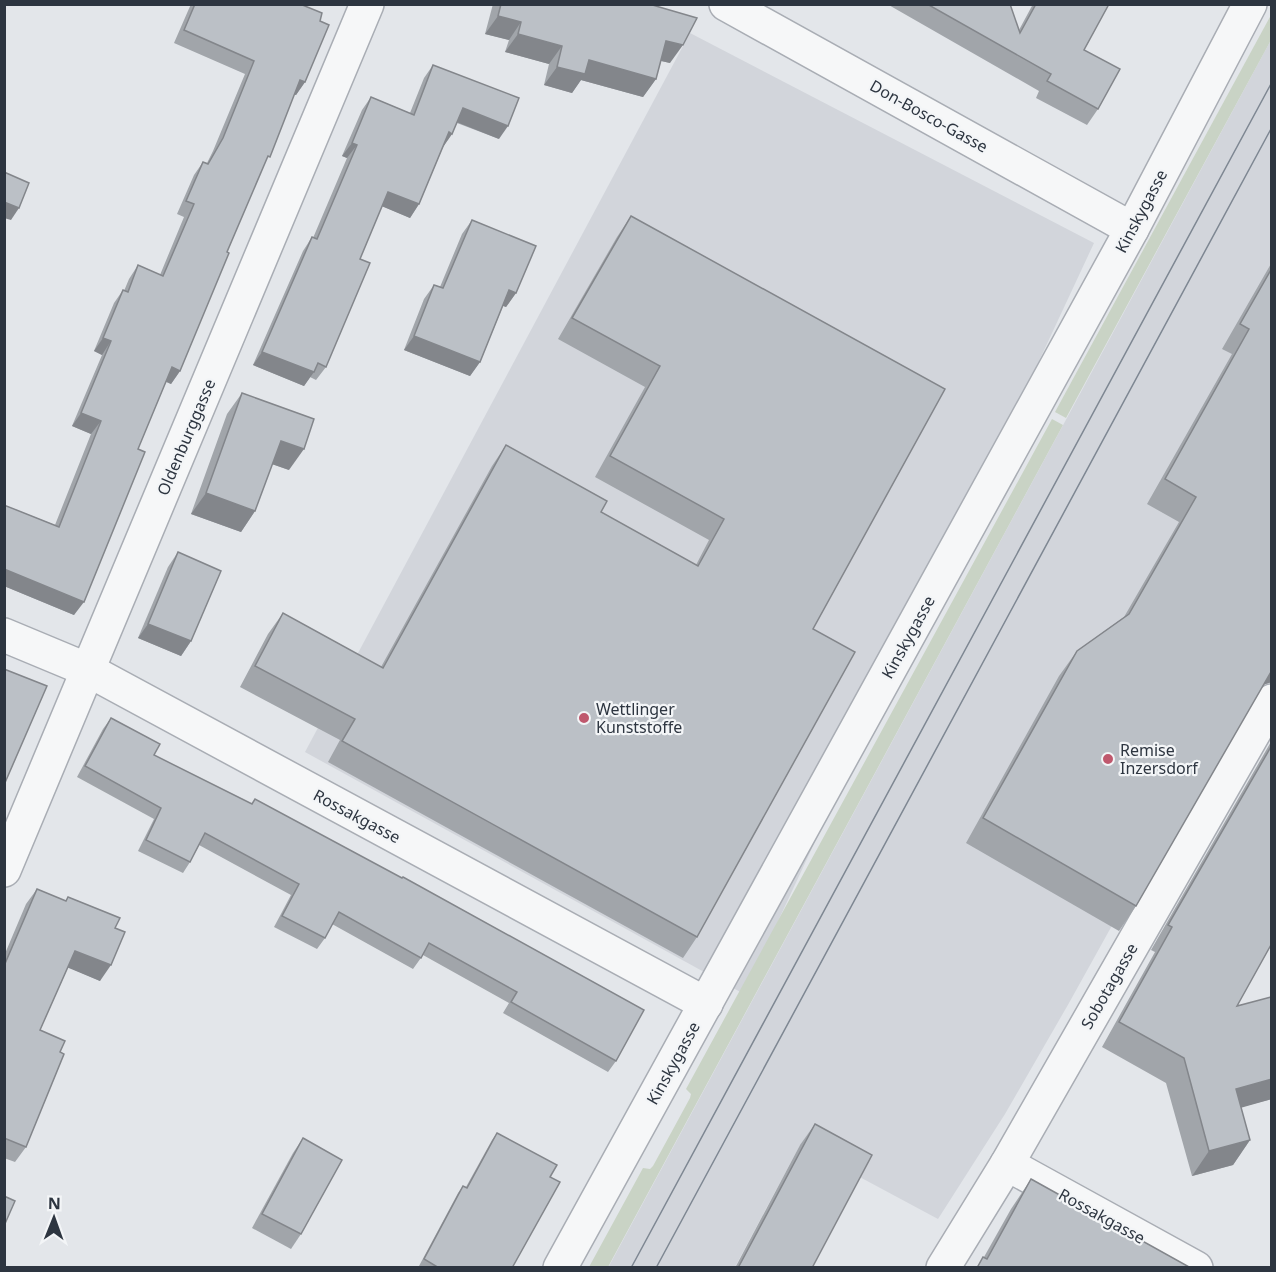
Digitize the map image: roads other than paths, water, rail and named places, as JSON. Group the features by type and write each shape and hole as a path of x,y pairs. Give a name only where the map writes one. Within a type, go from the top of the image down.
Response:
{"street":[{"name":"Oldenburggasse","path":"4,870 367,4"},
{"name":"Don-Bosco-Gasse","path":"726,4 1132,229"},
{"name":"Kinskygasse","path":"560,1268 1132,229 1250,4"},
{"name":"Rossakgasse","path":"4,635 88,670 706,1004"},
{"name":"Sobotagasse","path":"943,1268 1007,1164 1272,701"},
{"name":"Rossakgasse","path":"1007,1164 1196,1268"}],"tram line":[{"path":"631,1268 1272,82"},
{"path":"656,1268 1272,127"}],"place":[{"name":"Wettlinger Kunststoffe","path":"584,718"},
{"name":"Remise Inzersdorf","path":"1108,759"}]}
